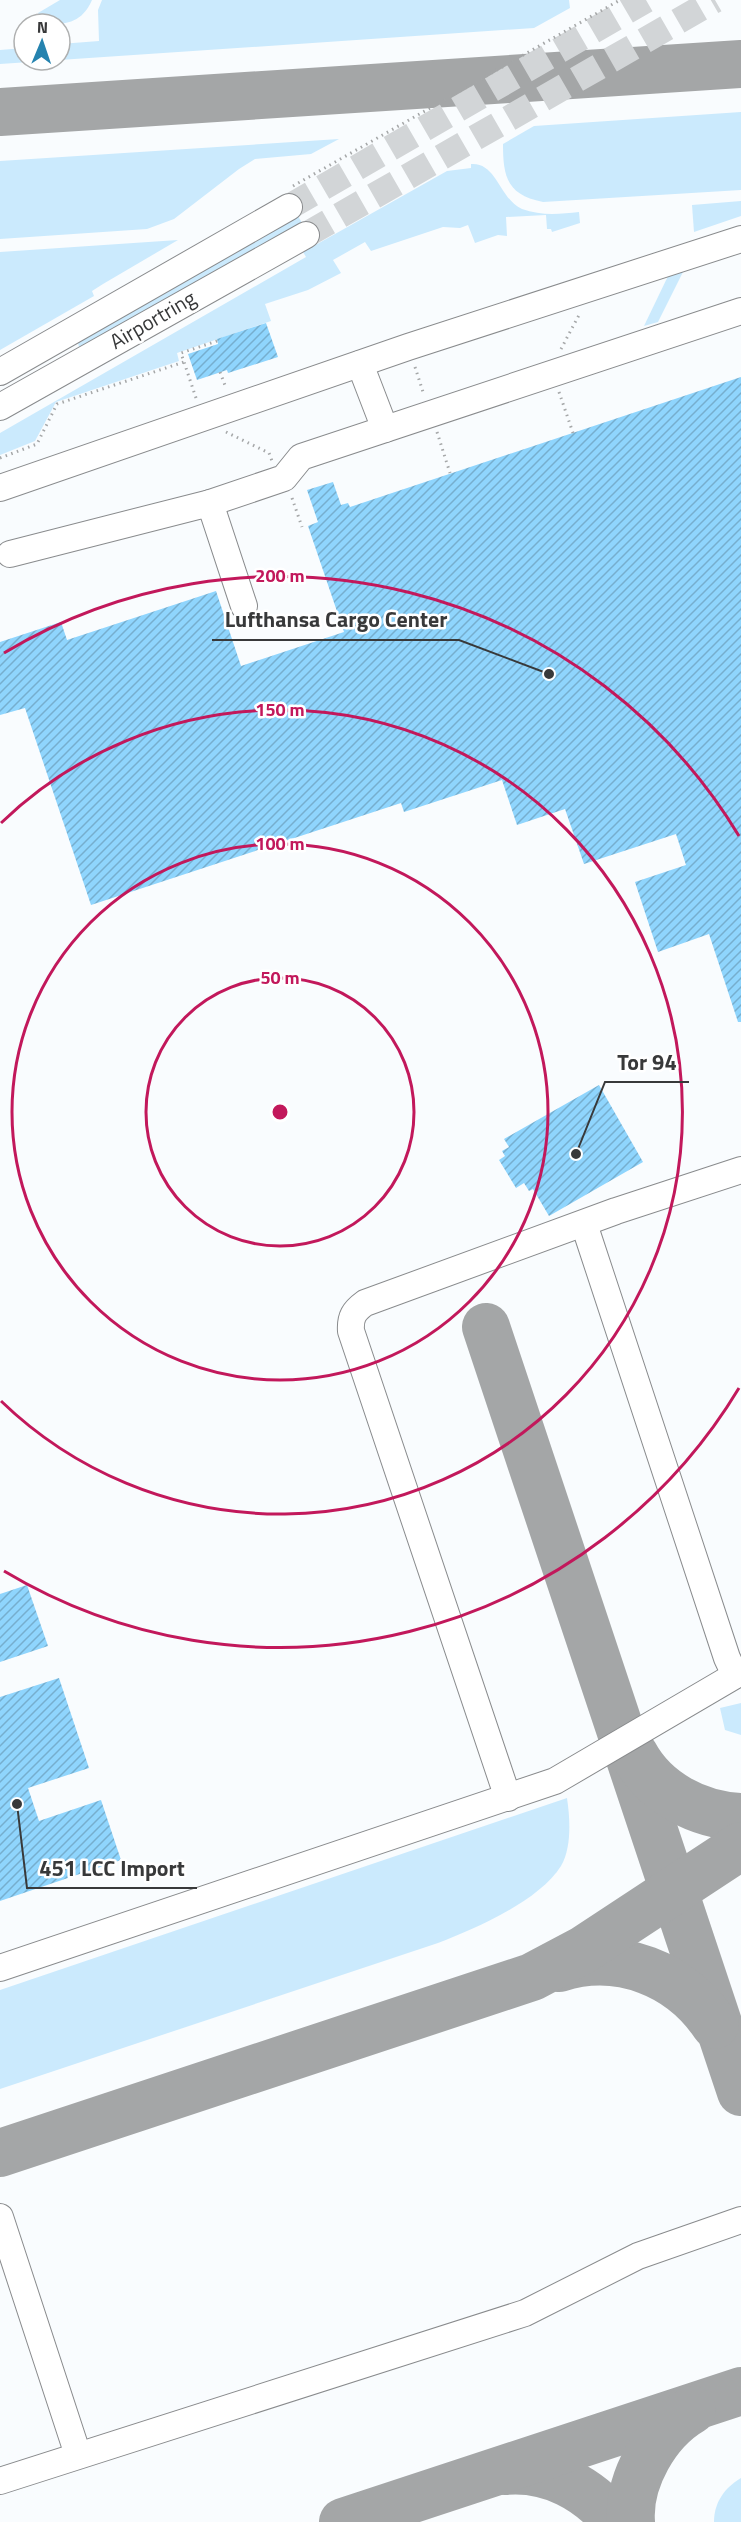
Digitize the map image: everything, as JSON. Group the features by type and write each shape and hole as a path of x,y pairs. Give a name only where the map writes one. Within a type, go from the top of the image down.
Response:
{"street":[{"name":"Airportring","path":"0,372 288,198"},
{"name":"Airportring","path":"0,407 306,235"},
{"path":"0,488 593,285 741,239"},
{"path":"10,554 210,503 284,478 301,457 741,311"},
{"path":"360,364 386,429"},
{"path":"210,503 244,606"},
{"path":"508,1798 351,1331 351,1320 355,1310 364,1303 636,1204 741,1170"},
{"path":"0,1968 555,1781 738,1674 718,1630 584,1224"},
{"path":"0,2217 78,2455"},
{"path":"0,2481 525,2313 638,2256 741,2220"}],"path":[{"path":"288,198 620,0"},
{"path":"181,353 218,341"},
{"path":"0,458 37,444 57,404 184,363"},
{"path":"220,372 226,390"},
{"path":"212,415 215,427 269,453 284,497 291,495 302,527"}],"shaded area":[{"path":"60,0 92,0 82,15 72,21 72,12 40,12"},
{"path":"102,0 569,0 570,8 534,28 72,59 72,43 99,41 98,10"},
{"path":"12,49 12,63 0,64 0,50"},
{"path":"741,112 741,190 543,202 522,195 510,183 506,175 503,144 534,126"},
{"path":"339,139 311,154 255,159 174,219 147,229 0,239 0,161"},
{"path":"471,164 487,169 508,198 522,209 543,214 579,212 580,223 552,232 551,229 547,229 546,215 506,217 507,236 498,235 475,243 468,225 460,228 443,227 371,251 365,242 333,260 341,273 308,290 265,304 271,321 177,353 179,361 56,402 35,441 0,455 0,433 306,257 303,252 447,171 471,168"},
{"path":"741,201 741,216 694,232 692,205"},
{"path":"296,212 302,223 87,345 79,347 77,338"},
{"path":"178,240 92,291 94,296 0,350 0,252"},
{"path":"684,270 658,322 644,326 669,274"},
{"path":"741,1703 741,1735 725,1730 720,1708"},
{"path":"567,1798 569,1841 561,1866 538,1891 487,1922 438,1943 0,2089 0,1990"},
{"path":"741,2478 741,2522 714,2522 714,2515 721,2497"}],"building":[{"path":"266,323 278,357 197,380 188,354 218,344 217,339"},
{"path":"741,377 741,1022 738,1022 709,934 658,952 635,882 686,865 676,834 584,864 565,809 517,825 502,780 404,812 401,803 91,905 25,708 0,715 0,642 61,622 67,640 216,591 241,666 344,632 308,526 318,522 307,490 333,482 341,505 348,503 350,507"},
{"path":"599,1085 643,1162 549,1216 533,1189 529,1191 524,1183 516,1188 499,1160 505,1156 502,1151 509,1147 504,1139"},
{"path":"27,1585 48,1646 0,1662 0,1594"},
{"path":"59,1678 89,1768 28,1788 39,1821 101,1800 121,1860 0,1901 0,1697"}],"taxiway":[{"path":"0,112 741,64"},
{"path":"486,1327 741,2092"},
{"path":"634,1754 654,1780 679,1799 709,1812 741,1817"},
{"path":"0,2153 532,1977 583,1950 741,1846"},
{"path":"559,1968 582,1963 604,1962 626,1964 647,1970 685,1992 715,2025"},
{"path":"343,2522 741,2391"},
{"path":"631,2522 634,2490 647,2458 667,2430 692,2410"},
{"path":"505,2471 538,2473 567,2483 594,2500 616,2522"}],"tunnel":[{"path":"289,207 646,0"},
{"path":"306,235 715,0"}],"place":[{"name":"Lufthansa Cargo Center","path":"549,674"},
{"name":"Tor 94","path":"576,1154"},
{"name":"451 LCC Import","path":"17,1804"}]}
